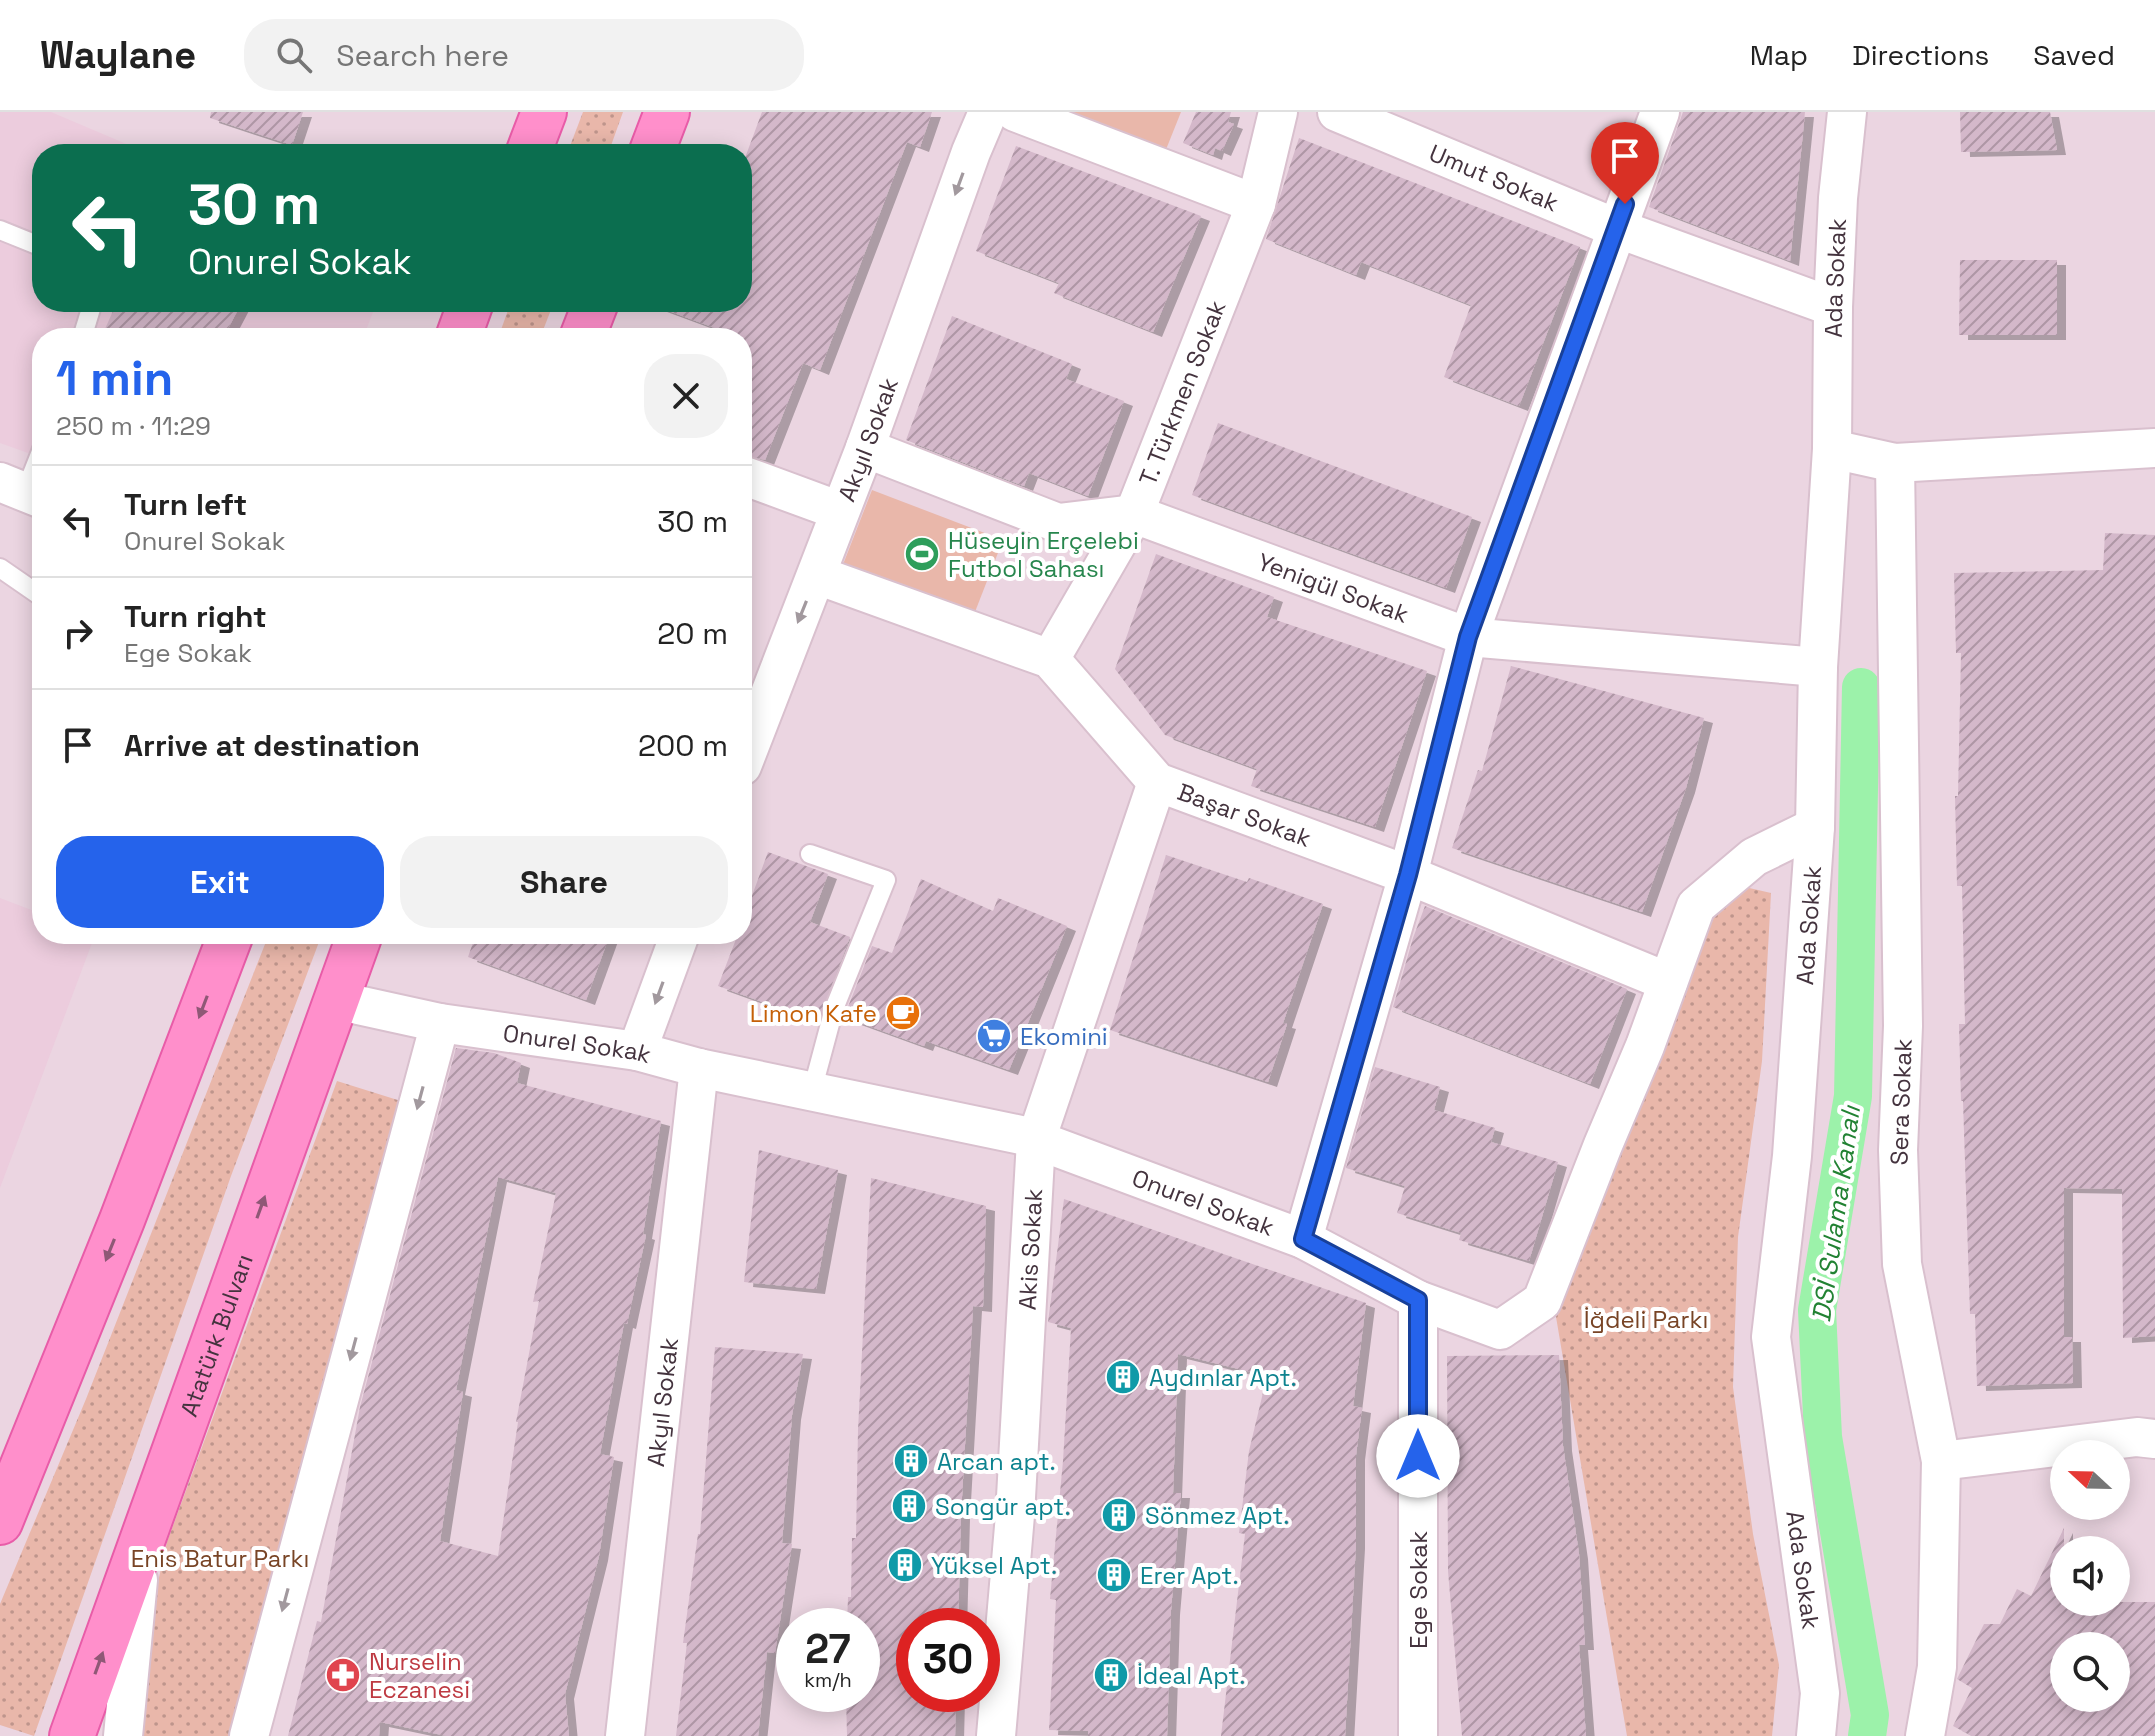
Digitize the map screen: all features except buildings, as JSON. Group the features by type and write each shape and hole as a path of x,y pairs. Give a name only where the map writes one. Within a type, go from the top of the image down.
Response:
{"main road":[{"path":"532,144 544,112"},
{"path":"655,144 667,112"},
{"path":"0,1522 122,1220 227,944"},
{"name":"Atatürk Bulvarı","path":"72,1736 356,944"}],"street":[{"name":"Akyıl Sokak","path":"752,741 865,448 988,112"},
{"path":"1015,112 1256,204"},
{"name":"T. Türkmen Sokak","path":"1050,659 1134,514 1256,204 1278,112"},
{"name":"Umut Sokak","path":"1337,112 1616,228 1833,307"},
{"path":"1303,1239 1408,875 1468,637 1660,112"},
{"name":"Ada Sokak","path":"1816,1736 1820,1693 1771,1337 1792,1156 1815,827 1818,667 1832,449 1833,307 1838,198 1847,112"},
{"name":"Yenigül Sokak","path":"865,448 1058,523 1134,514 1468,637 1818,667"},
{"path":"1832,449 1895,463 2155,448"},
{"name":"Sera Sokak","path":"1895,463 1903,1026 1898,1150 1902,1264 1941,1461 1937,1667 1925,1736"},
{"path":"752,479 840,511"},
{"name":"Başar Sokak","path":"817,575 1050,659 1157,782 1408,875 1668,982"},
{"name":"Akis Sokak","path":"996,1736 1015,1515 1036,1140 1157,782"},
{"name":"Onurel Sokak","path":"335,1000 440,1023 637,1051 699,1068 1036,1140 1303,1239 1418,1300 1500,1330 1542,1301 1696,906 1754,857 1815,827"},
{"path":"637,1051 676,944"},
{"path":"249,1736 440,1023"},
{"name":"Akyıl Sokak","path":"625,1736 699,1068"},
{"name":"Ege Sokak","path":"1418,1300 1418,1736"},
{"path":"1941,1461 2137,1437 2155,1439"},
{"path":"123,1736 142,1541"}],"lane":[{"path":"0,230 32,243"},
{"path":"22,491 32,470"},
{"path":"0,568 32,590"},
{"path":"810,854 886,880 834,1009 812,1091"}],"shaded area":[{"path":"0,112 2155,112 2155,1736 0,1736"},
{"path":"0,112 51,112 126,144 32,144 32,312 373,312 367,328 32,328 32,454 0,443"},
{"path":"0,898 32,910 32,944 92,944 0,1188"}],"green space":[{"path":"583,112 623,112 612,144 571,144"},
{"path":"1062,112 1181,112 1165,152"},
{"path":"507,312 550,312 544,328 502,328"},
{"name":"Hüseyin Erçelebi Futbol Sahası","path":"872,490 1003,540 973,617 842,567"},
{"name":"İğdeli Parkı","path":"1732,884 1771,893 1762,1061 1738,1237 1733,1387 1753,1534 1779,1665 1772,1736 1627,1736 1555,1311 1700,922"},
{"path":"265,944 318,944 231,1176 34,1736 0,1725 0,1604 86,1399"},
{"name":"Enis Batur Parkı","path":"337,1081 404,1102 229,1736 136,1736 145,1640 167,1542"}],"waterway":[{"name":"DSİ Sulama Kanalı","path":"1861,687 1853,1096 1817,1310 1823,1437 1870,1715 1867,1736"}],"place":[{"name":"Hüseyin Erçelebi Futbol Sahası","path":"922,554"},
{"name":"Limon Kafe","path":"903,1013"},
{"name":"Ekomini","path":"994,1036"},
{"name":"Aydınlar Apt.","path":"1123,1377"},
{"name":"Arcan apt.","path":"911,1461"},
{"name":"Songür apt.","path":"909,1506"},
{"name":"Sönmez Apt.","path":"1119,1515"},
{"name":"Yüksel Apt.","path":"905,1565"},
{"name":"Erer Apt.","path":"1114,1575"},
{"name":"Nurselin Eczanesi","path":"343,1675"},
{"name":"İdeal Apt.","path":"1111,1675"}],"route":[{"path":"1418,1456 1418,1300 1303,1239 1408,875 1468,637 1625,204"}]}
